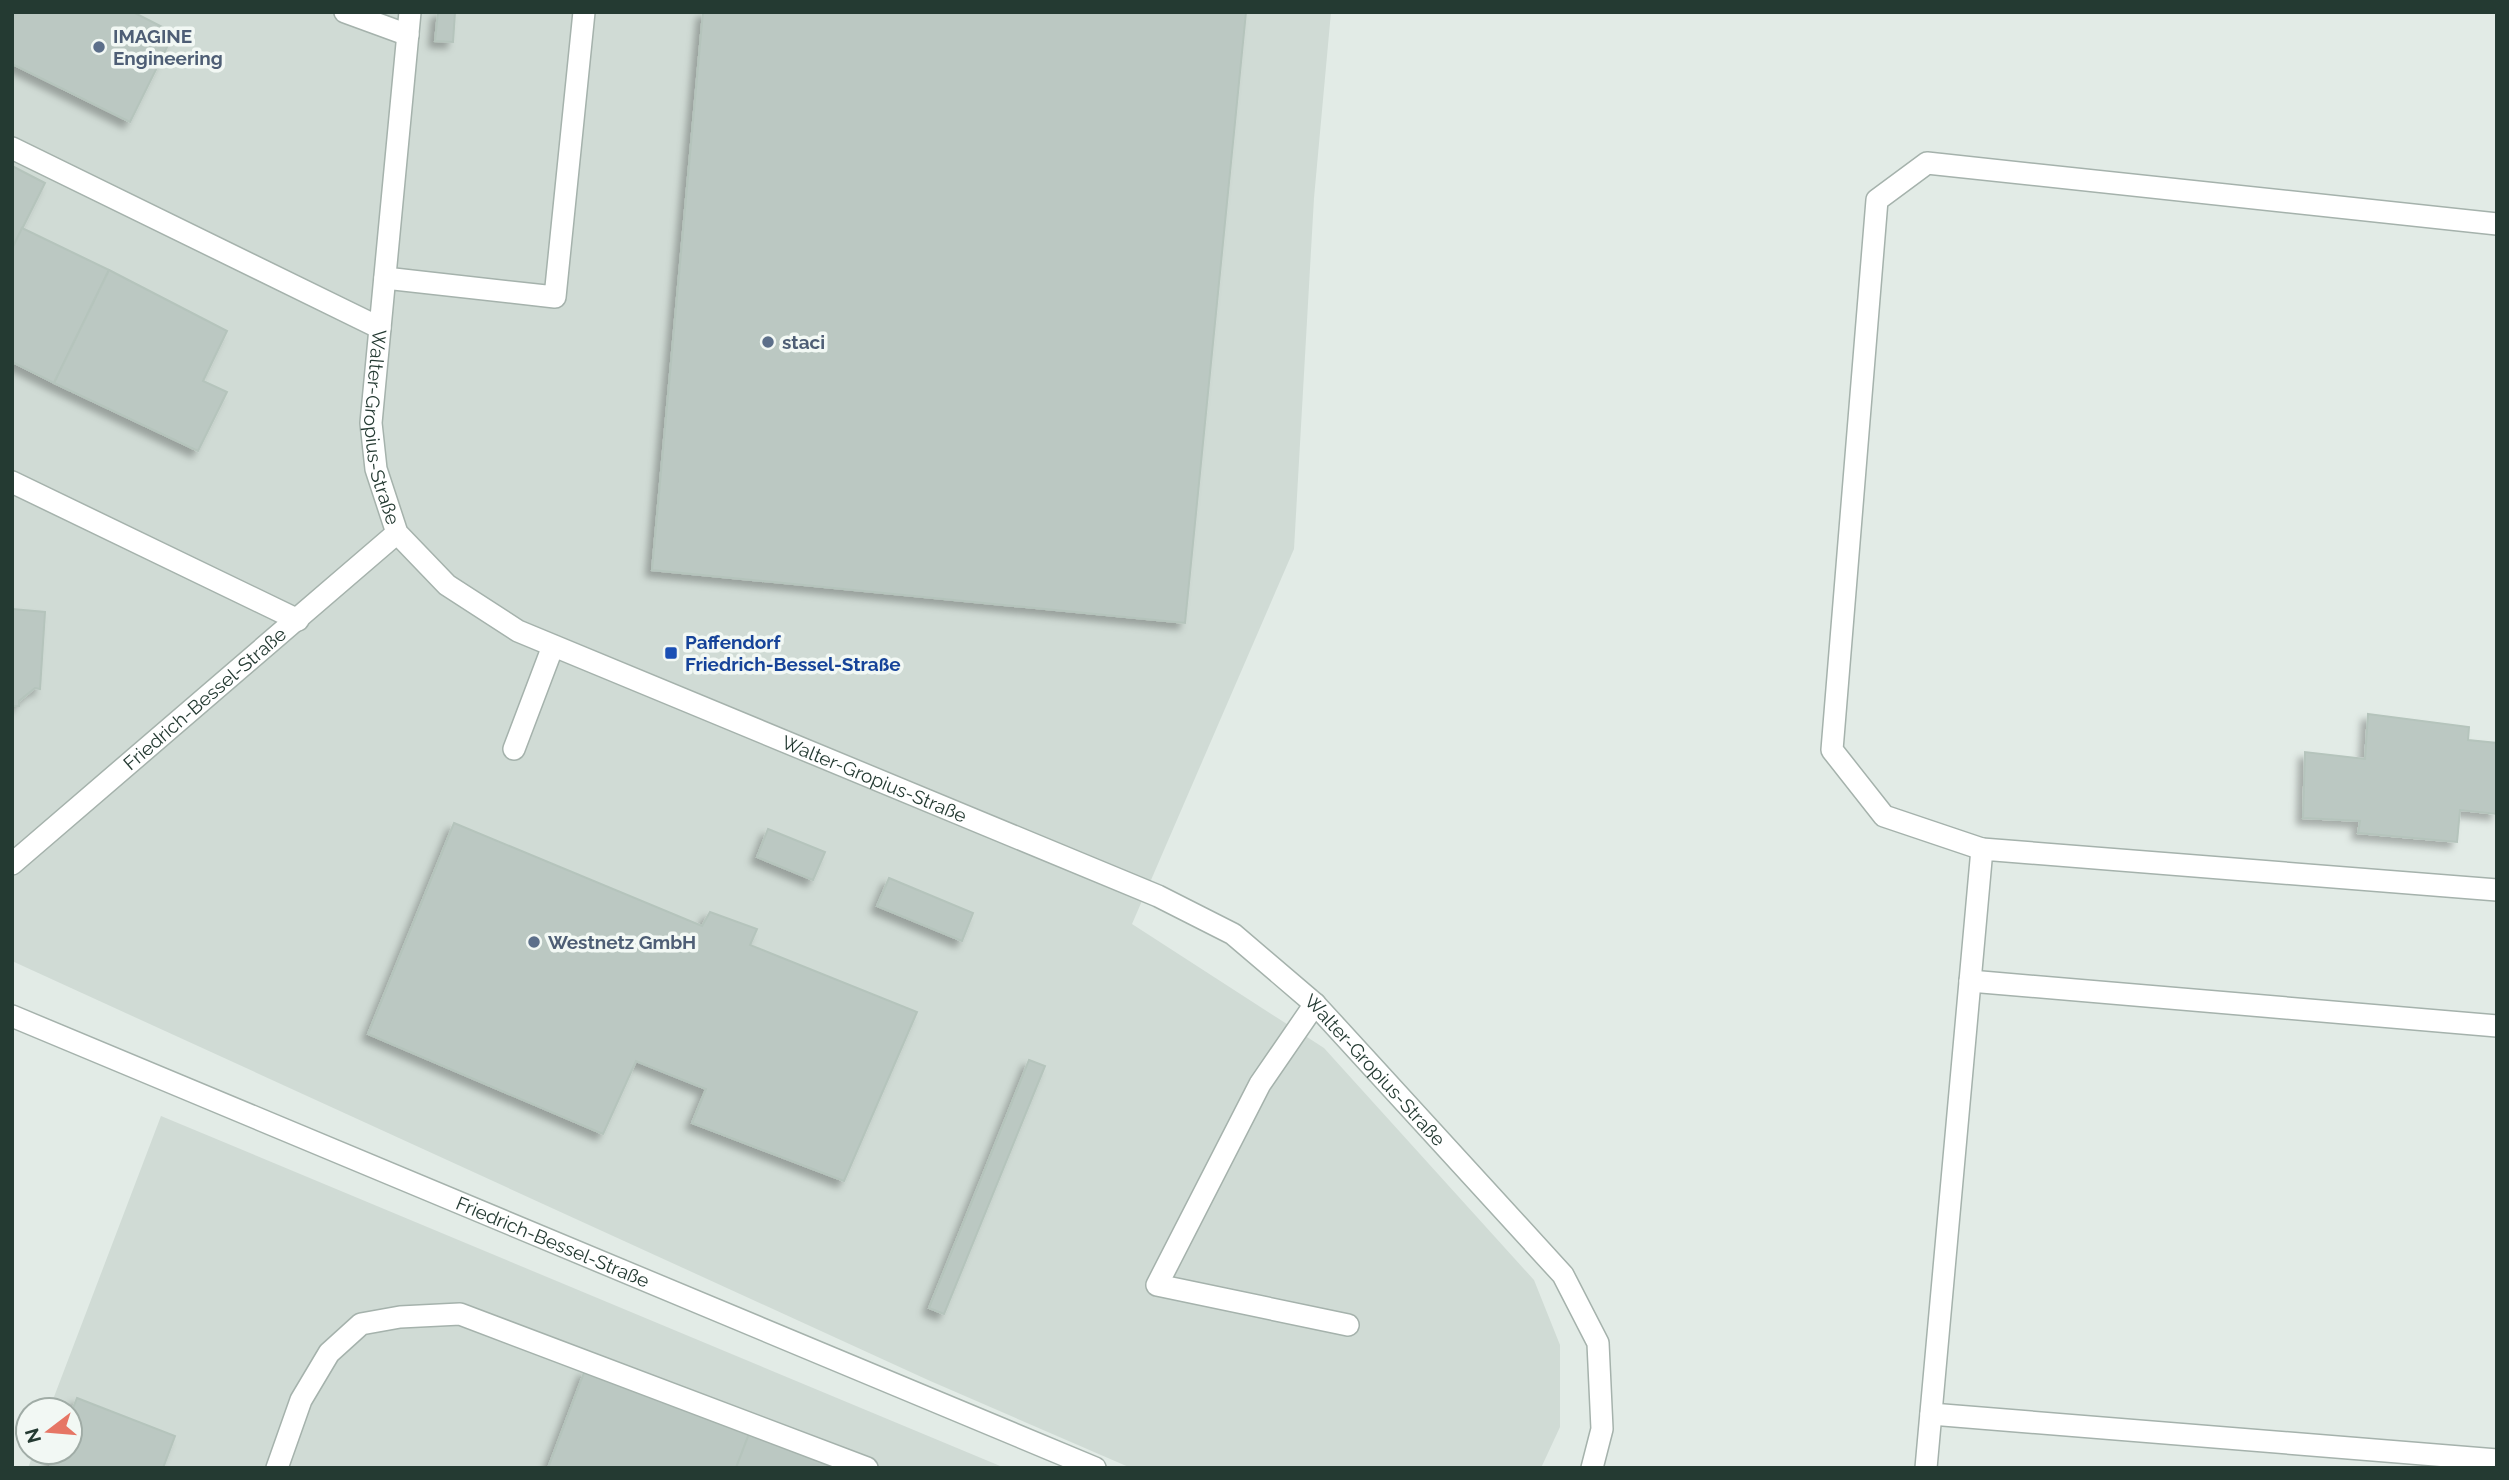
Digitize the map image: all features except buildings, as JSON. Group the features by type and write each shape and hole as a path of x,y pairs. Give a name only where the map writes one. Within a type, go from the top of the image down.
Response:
{"street":[{"path":"345,12 408,35"},
{"name":"Walter-Gropius-Straße","path":"410,12 371,423 376,469 397,533 447,585 518,631 1158,895 1233,934 1315,1004 1563,1275 1598,1343 1602,1429 1592,1468"},
{"path":"385,278 555,297 584,12"},
{"path":"12,148 380,328"},
{"path":"2497,224 1927,163 1878,200 1832,750 1884,816 1982,849 2497,890"},
{"path":"12,482 299,620"},
{"name":"Friedrich-Bessel-Straße","path":"12,864 397,533"},
{"path":"514,750 553,646"},
{"path":"1926,1468 1982,849"},
{"path":"1970,981 2497,1026"},
{"path":"1315,1004 1260,1084 1157,1285 1348,1325"},
{"name":"Friedrich-Bessel-Straße","path":"12,1016 1095,1468"},
{"path":"277,1468 301,1400 329,1353 361,1324 400,1317 460,1314 867,1468"},
{"path":"1931,1414 2497,1460"}],"shaded area":[{"path":"12,12 1331,12 1314,198 1294,549 1132,924 1324,1048 1534,1280 1560,1345 1560,1427 1541,1468 1131,1468 928,1380 12,961"},
{"path":"161,1116 1005,1468 28,1468 84,1466 84,1396 54,1396"}],"place":[{"name":"IMAGINE Engineering","path":"99,47"},
{"name":"staci","path":"768,342"},
{"name":"Paffendorf Friedrich-Bessel-Straße","path":"671,653"},
{"name":"Westnetz GmbH","path":"534,942"}]}
